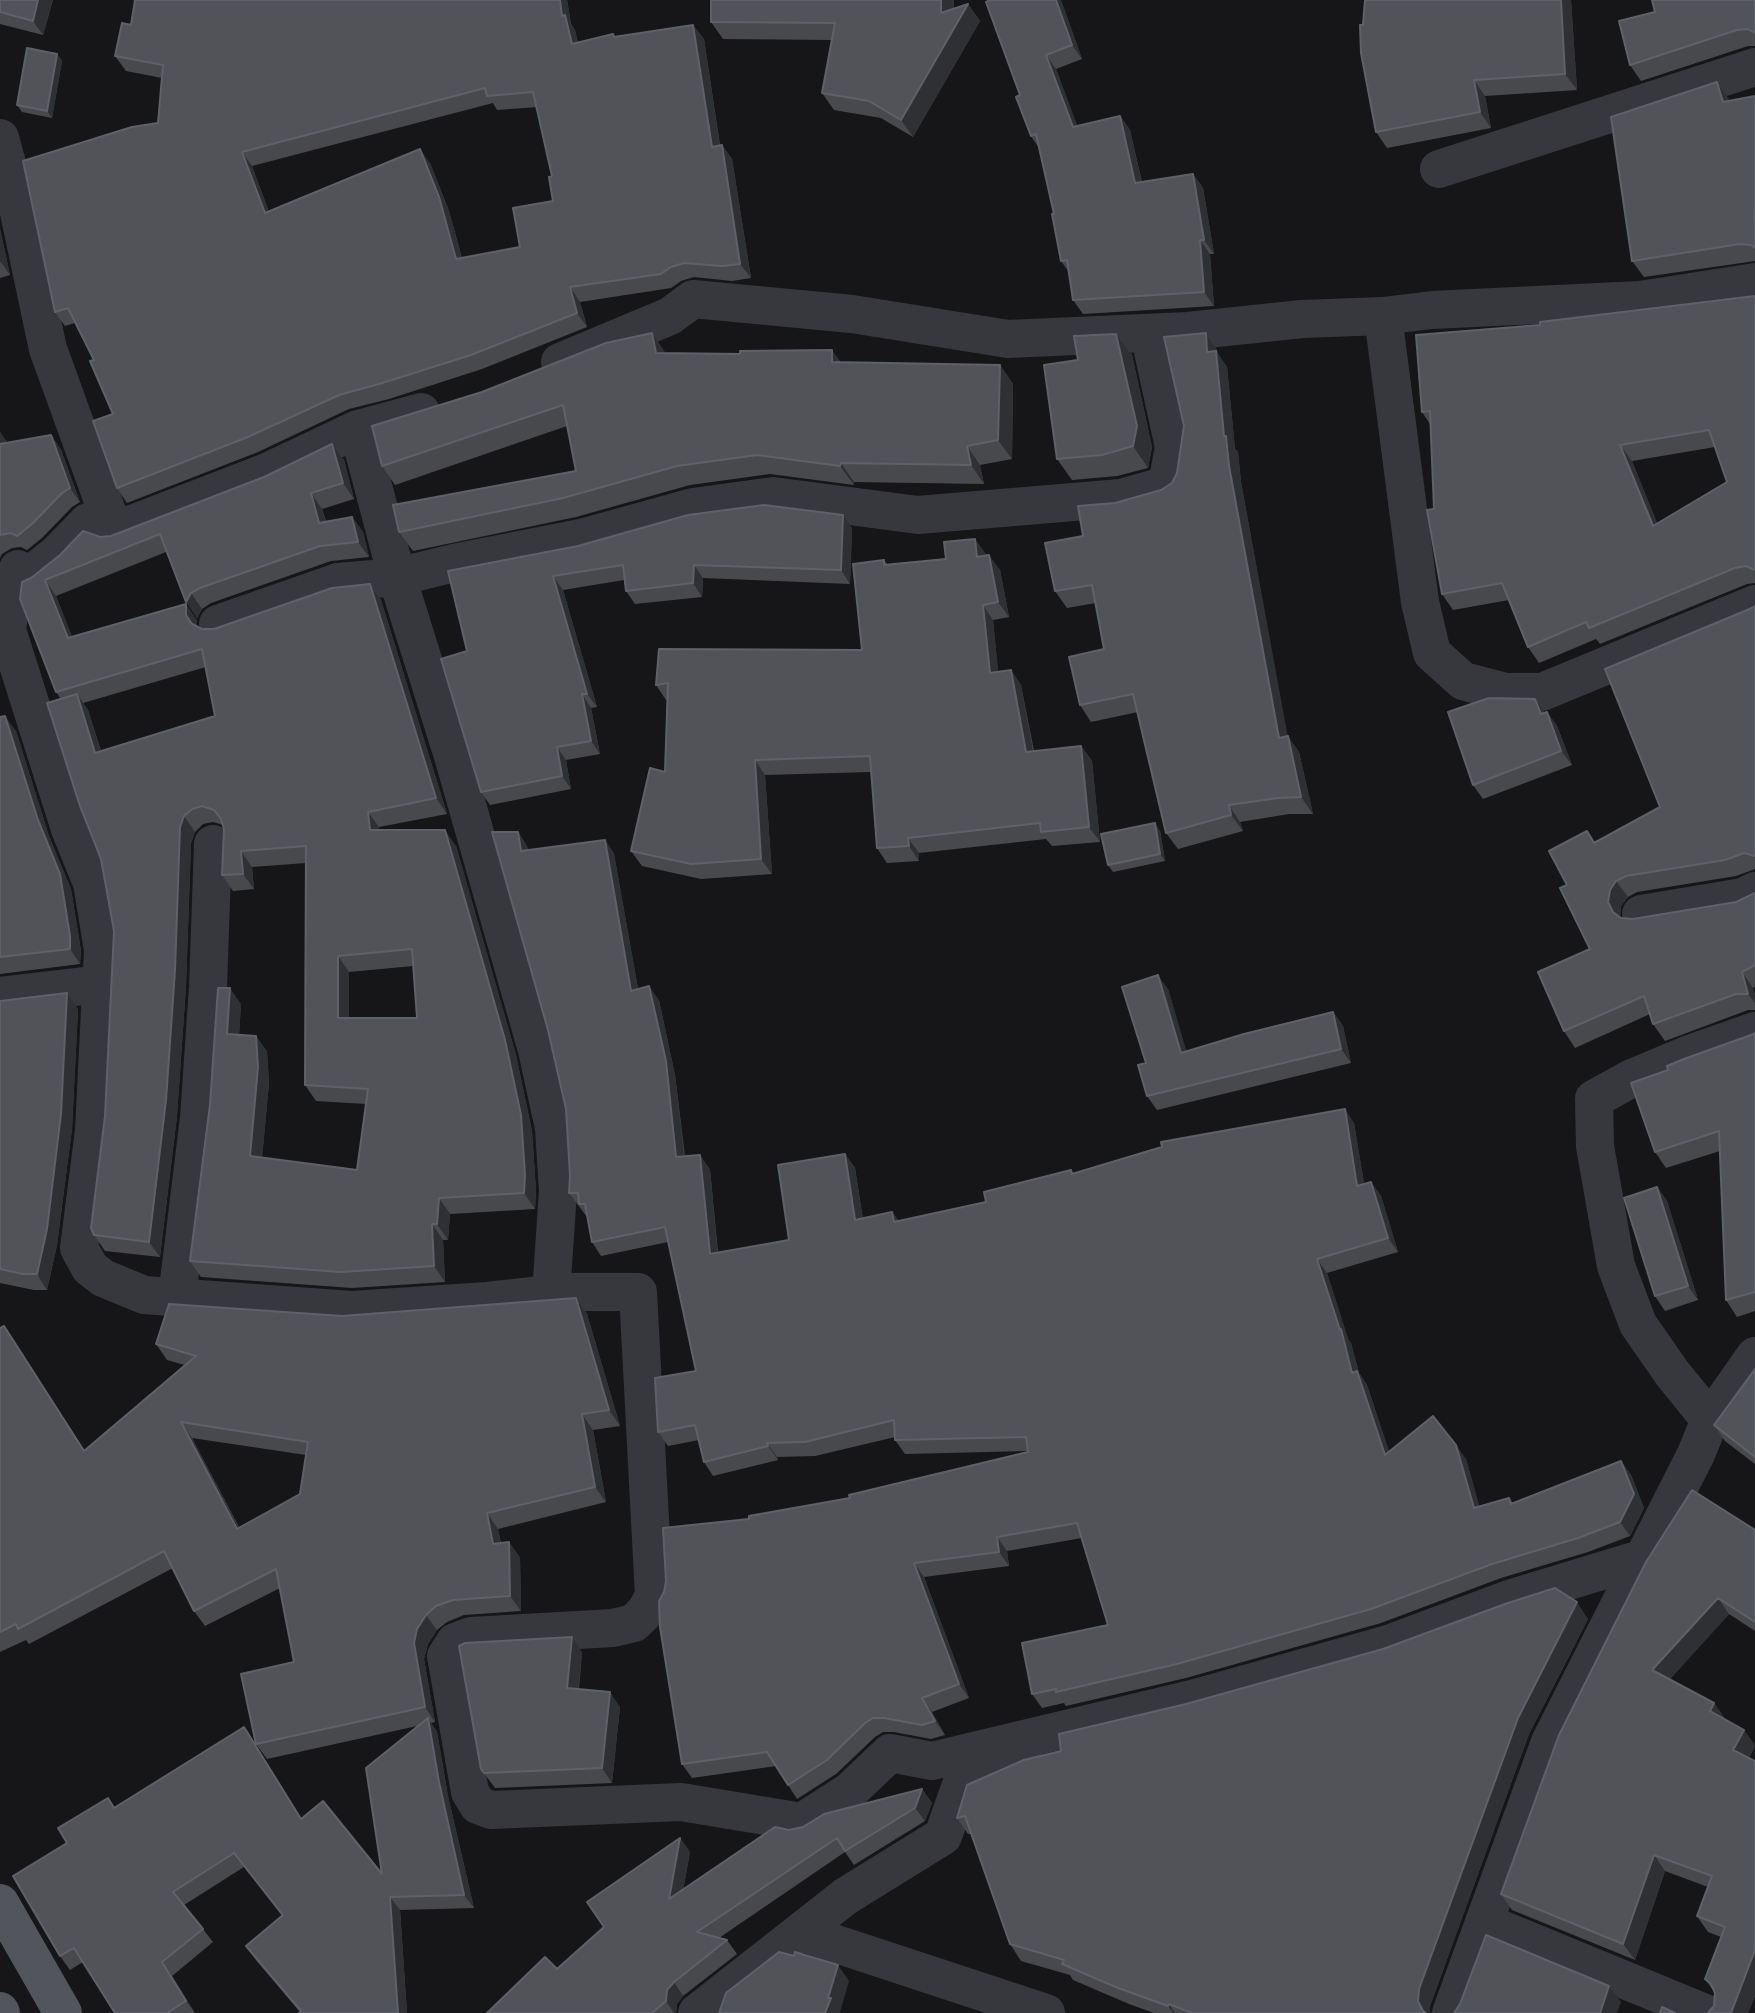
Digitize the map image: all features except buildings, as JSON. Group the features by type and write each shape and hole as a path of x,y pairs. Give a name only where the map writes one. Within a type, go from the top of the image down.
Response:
{"main road":[{"path":"0,1903 63,2013"}],"street":[{"path":"1439,169 1755,67"},
{"path":"0,138 14,189 47,349 114,531"},
{"path":"524,376 670,316 693,299 852,314 1008,340 1149,333 1432,310 1640,300 1755,282"},
{"path":"1383,316 1420,602 1432,653 1463,681 1504,692 1542,692 1755,604"},
{"path":"218,624 338,582 397,578 454,563 581,538 693,507 773,496 918,514 1121,498 1167,485 1174,447 1149,333"},
{"path":"453,401 358,429 267,472 114,531 88,522 57,554 28,577 18,569 3,632 70,829 92,883 103,950 94,1132 79,1248 90,1268 103,1278 144,1295 352,1310 487,1301 569,1292 638,1292 654,1596 635,1623 613,1628 471,1636 454,1642 446,1656 470,1792 478,1805 491,1810 681,1802 802,1822 850,1791 890,1753 932,1761 1192,1699 1388,1644 1509,1599 1644,1558"},
{"path":"358,429 397,578 457,769 537,1050 554,1128 558,1191 551,1294"},
{"path":"177,1297 199,1118 208,986 213,844"},
{"path":"1641,914 1743,897 1755,891"},
{"path":"0,996 101,984"},
{"path":"1710,1420 1672,1373 1638,1324 1616,1266 1595,1146 1594,1099 1632,1078 1755,1031"},
{"path":"1451,2013 1550,1742 1696,1454 1710,1420 1755,1356"},
{"path":"697,2013 846,1896 943,1836 961,1786 1109,1720"},
{"path":"1484,1922 1705,2013"},
{"path":"800,1932 1046,2013"}]}
